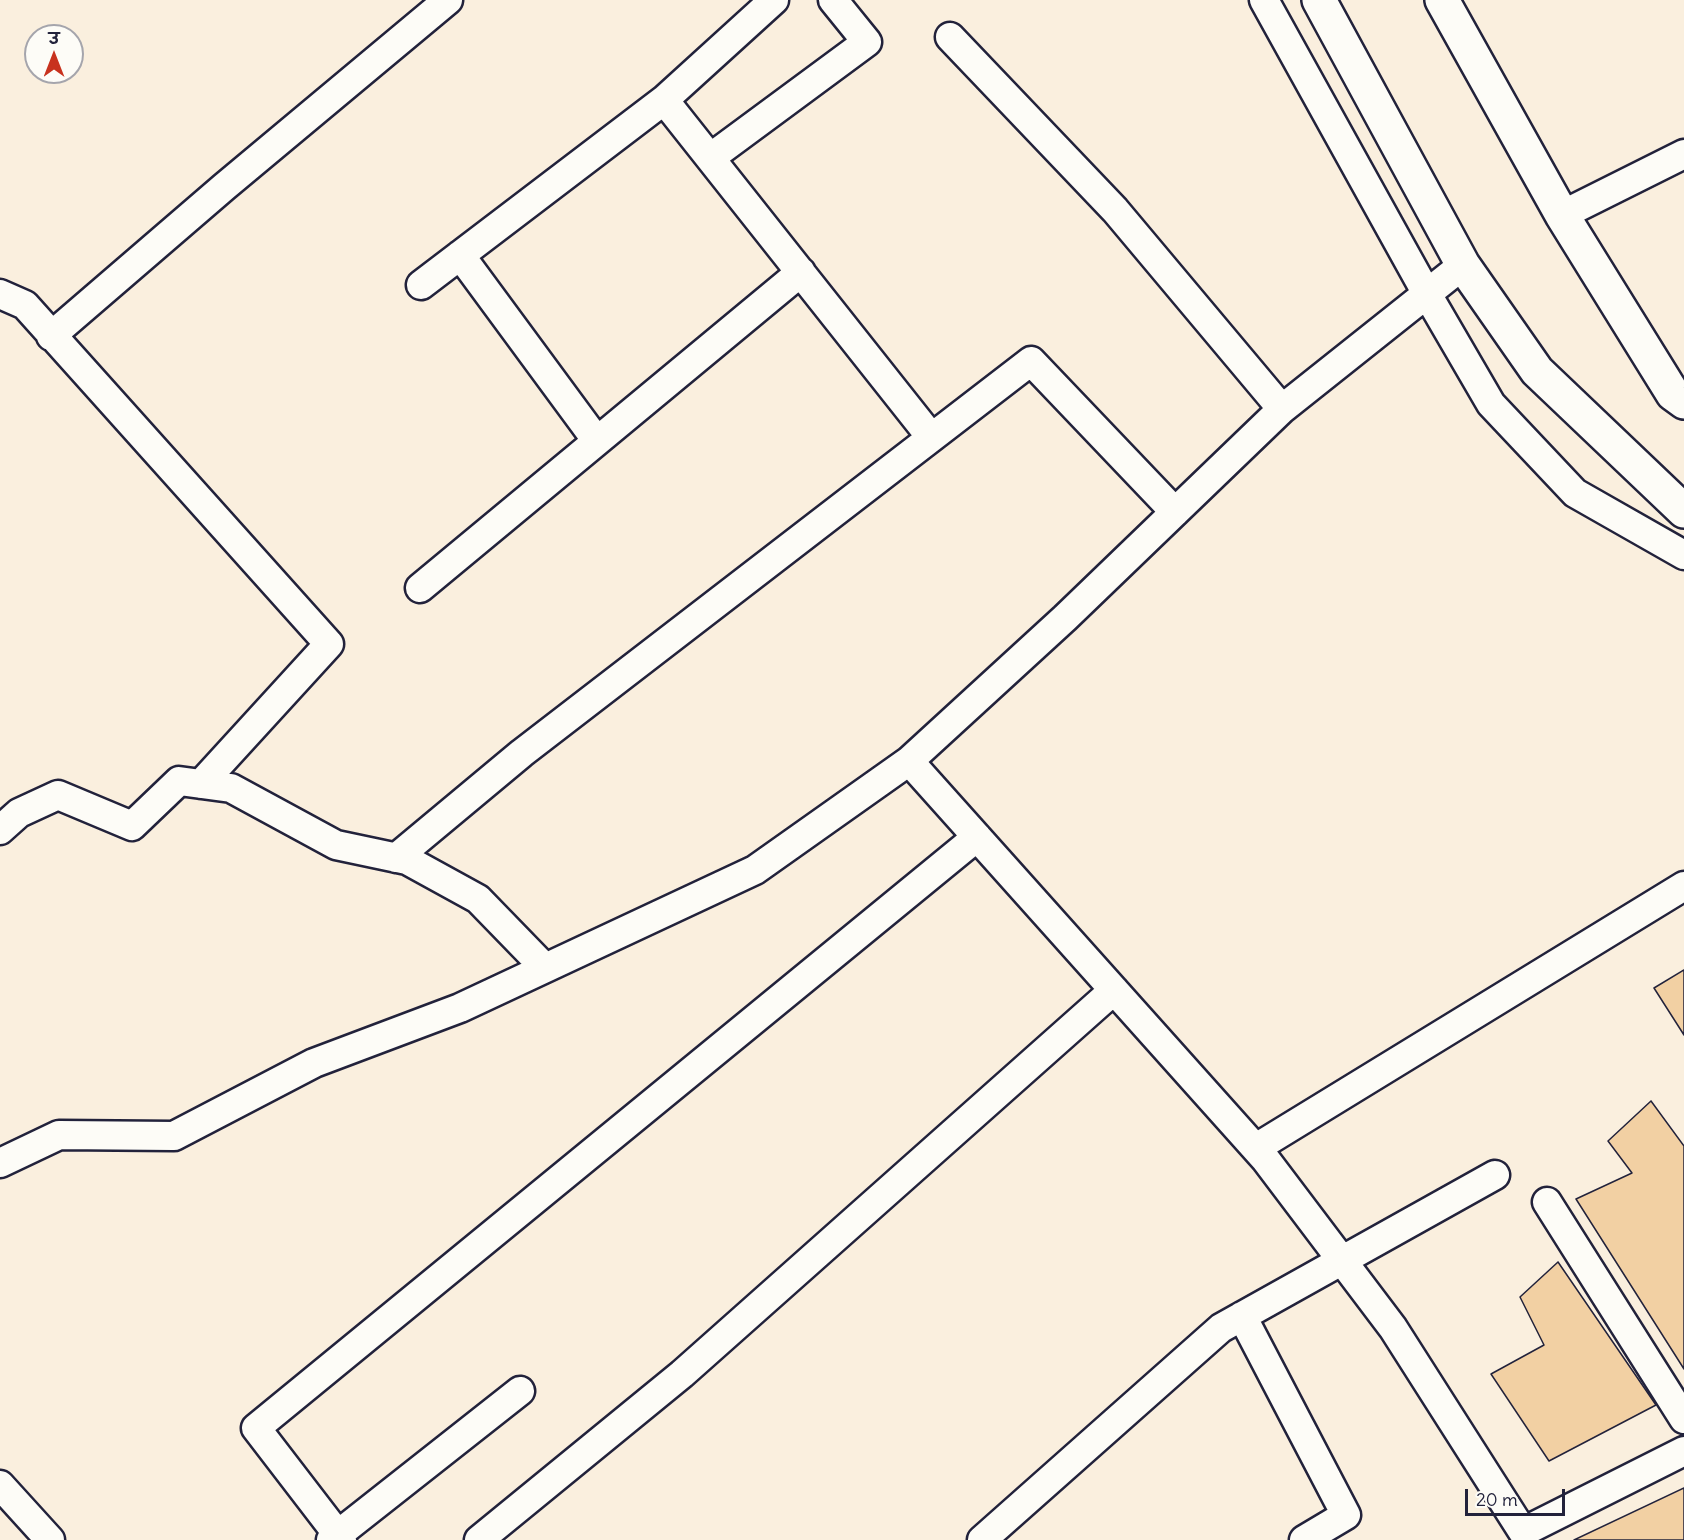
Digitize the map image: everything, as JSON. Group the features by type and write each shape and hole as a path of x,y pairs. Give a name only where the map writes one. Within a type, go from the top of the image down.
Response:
{"street":[{"path":"51,336 448,0"},
{"path":"421,285 664,100 774,0"},
{"path":"710,158 867,42 833,0"},
{"path":"1264,0 1427,294 1491,404 1575,494 1684,555"},
{"path":"1319,0 1463,265 1537,371 1684,512"},
{"path":"1442,0 1562,215 1673,394 1684,402"},
{"path":"950,37 1115,210 1282,409"},
{"path":"664,100 931,437"},
{"path":"1562,215 1684,154"},
{"path":"460,255 597,441"},
{"path":"0,1163 59,1135 174,1136 314,1063 460,1008 755,870 909,761 1065,618 1282,409 1463,265"},
{"path":"420,588 801,272"},
{"path":"0,294 25,305 329,644 201,784"},
{"path":"396,858 522,753 1031,361 1175,512"},
{"path":"909,761 1256,1148 1393,1328 1523,1532 1684,1451"},
{"path":"0,830 20,813 58,795 132,826 179,781 231,788 336,845 406,861 478,899 545,968"},
{"path":"520,1391 337,1538 256,1428 976,837"},
{"path":"1256,1148 1684,886"},
{"path":"479,1540 682,1374 1114,990"},
{"path":"982,1540 1221,1328 1496,1175"},
{"path":"1547,1202 1684,1419"},
{"path":"1242,1316 1346,1515 1304,1540"},
{"path":"0,1485 50,1540"}],"building":[{"path":"1684,970 1684,1035 1654,988"},
{"path":"1651,1101 1684,1146 1684,1369 1576,1199 1632,1173 1608,1141"},
{"path":"1558,1262 1656,1405 1549,1461 1491,1374 1544,1345 1520,1297"},
{"path":"1684,1488 1684,1540 1574,1540"}]}
